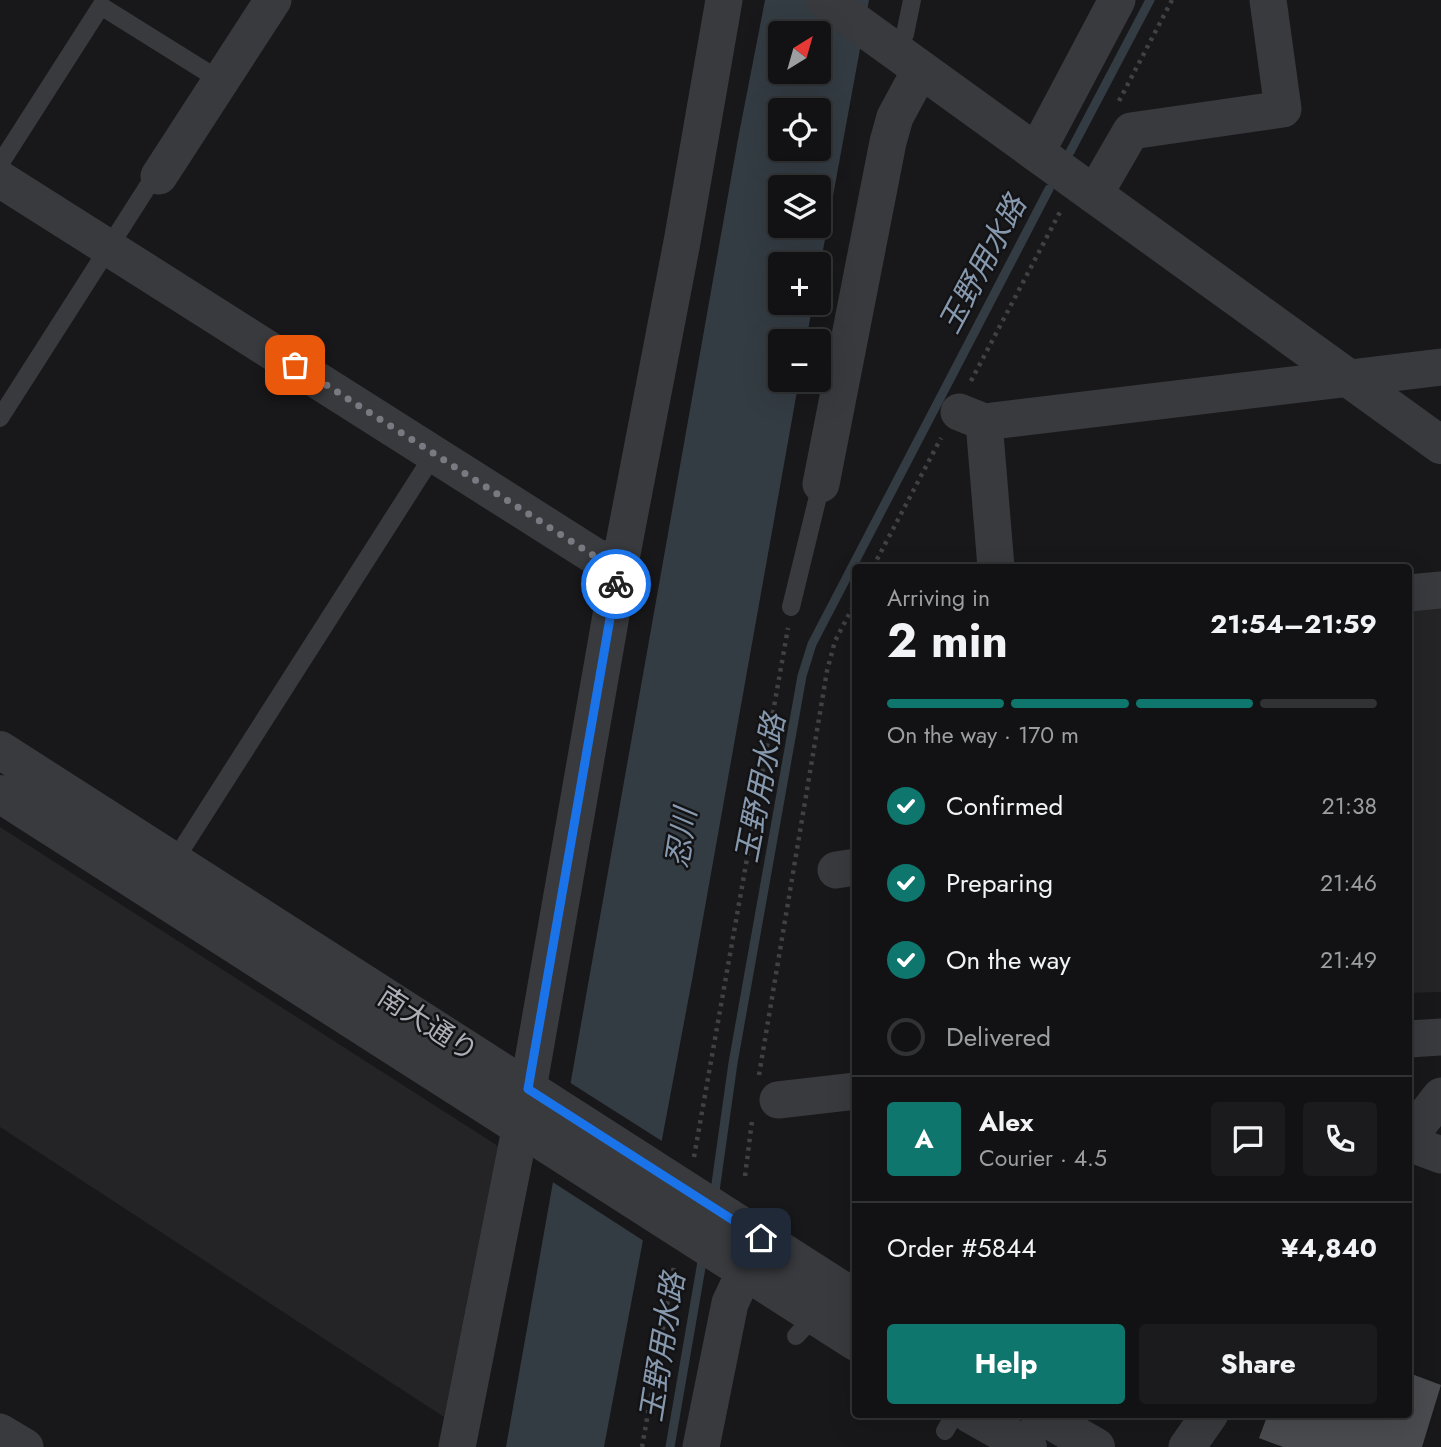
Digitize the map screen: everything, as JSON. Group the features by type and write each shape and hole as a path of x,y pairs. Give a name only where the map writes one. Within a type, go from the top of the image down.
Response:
{"street":[{"path":"159,176 273,0"},
{"path":"457,1447 537,1094 620,564 724,0"},
{"path":"825,0 1036,153 1080,199 1347,377 1441,445"},
{"path":"1036,153 1117,0"},
{"path":"1080,199 1131,131 1283,109 1268,0"},
{"path":"821,484 895,117 901,55"},
{"path":"0,179 596,557 620,564"},
{"path":"996,564 972,417 1441,367"},
{"path":"1412,593 1441,590"},
{"name":"南大通り","path":"0,750 537,1094 690,1211 742,1255 805,1326 852,1341"},
{"name":"南大通り","path":"0,794 528,1133 690,1211"},
{"path":"1412,1039 1441,1037"},
{"path":"763,1099 852,1091"},
{"path":"1412,1133 1441,1096"},
{"path":"1412,1144 1441,1155"},
{"path":"701,1447 742,1255"},
{"name":"南大通り","path":"742,1255 851,1296"},
{"path":"1049,1418 1089,1434"},
{"path":"1187,1447 1207,1418"},
{"path":"957,1423 1028,1447"},
{"path":"0,1432 25,1447"}],"lane":[{"path":"901,55 912,0"},
{"path":"0,164 101,6 221,81"},
{"path":"0,418 148,186 159,176"},
{"path":"153,892 434,454"},
{"path":"791,607 821,484"},
{"path":"805,1326 851,1296"}],"path":[{"path":"1116,105 1172,0"},
{"path":"875,564 937,444 972,417 962,398 1080,199"},
{"path":"642,1447 690,1211 791,607"},
{"path":"745,1176 763,1099 827,671 835,641 852,609"}],"shaded area":[{"path":"1441,602 1441,992 1412,993 1412,605"},
{"path":"0,827 498,1146 444,1417 0,1127"}],"water":[{"name":"忍川","path":"765,0 869,0 831,207 831,175 768,175 768,238 825,238 823,252 768,252 768,315 811,315 808,329 768,329 768,392 797,392 692,980 604,1447 506,1447"}],"pier":[{"path":"569,1082 665,1143 647,1243 551,1181"}],"building":[{"path":"1412,1374 1441,1385 1422,1447 1283,1447 1259,1438 1266,1418 1412,1418"}],"waterway":[{"name":"玉野用水路","path":"1070,152 1150,0"},
{"name":"玉野用水路","path":"854,564 1049,189"},
{"name":"玉野用水路","path":"714,1198 733,1063 802,676 812,644 852,567"},
{"name":"玉野用水路","path":"670,1447 703,1256"}],"way so far":[{"path":"295,365 596,557 620,564 616,584"}],"route":[{"path":"616,584 528,1089 761,1238"}]}
